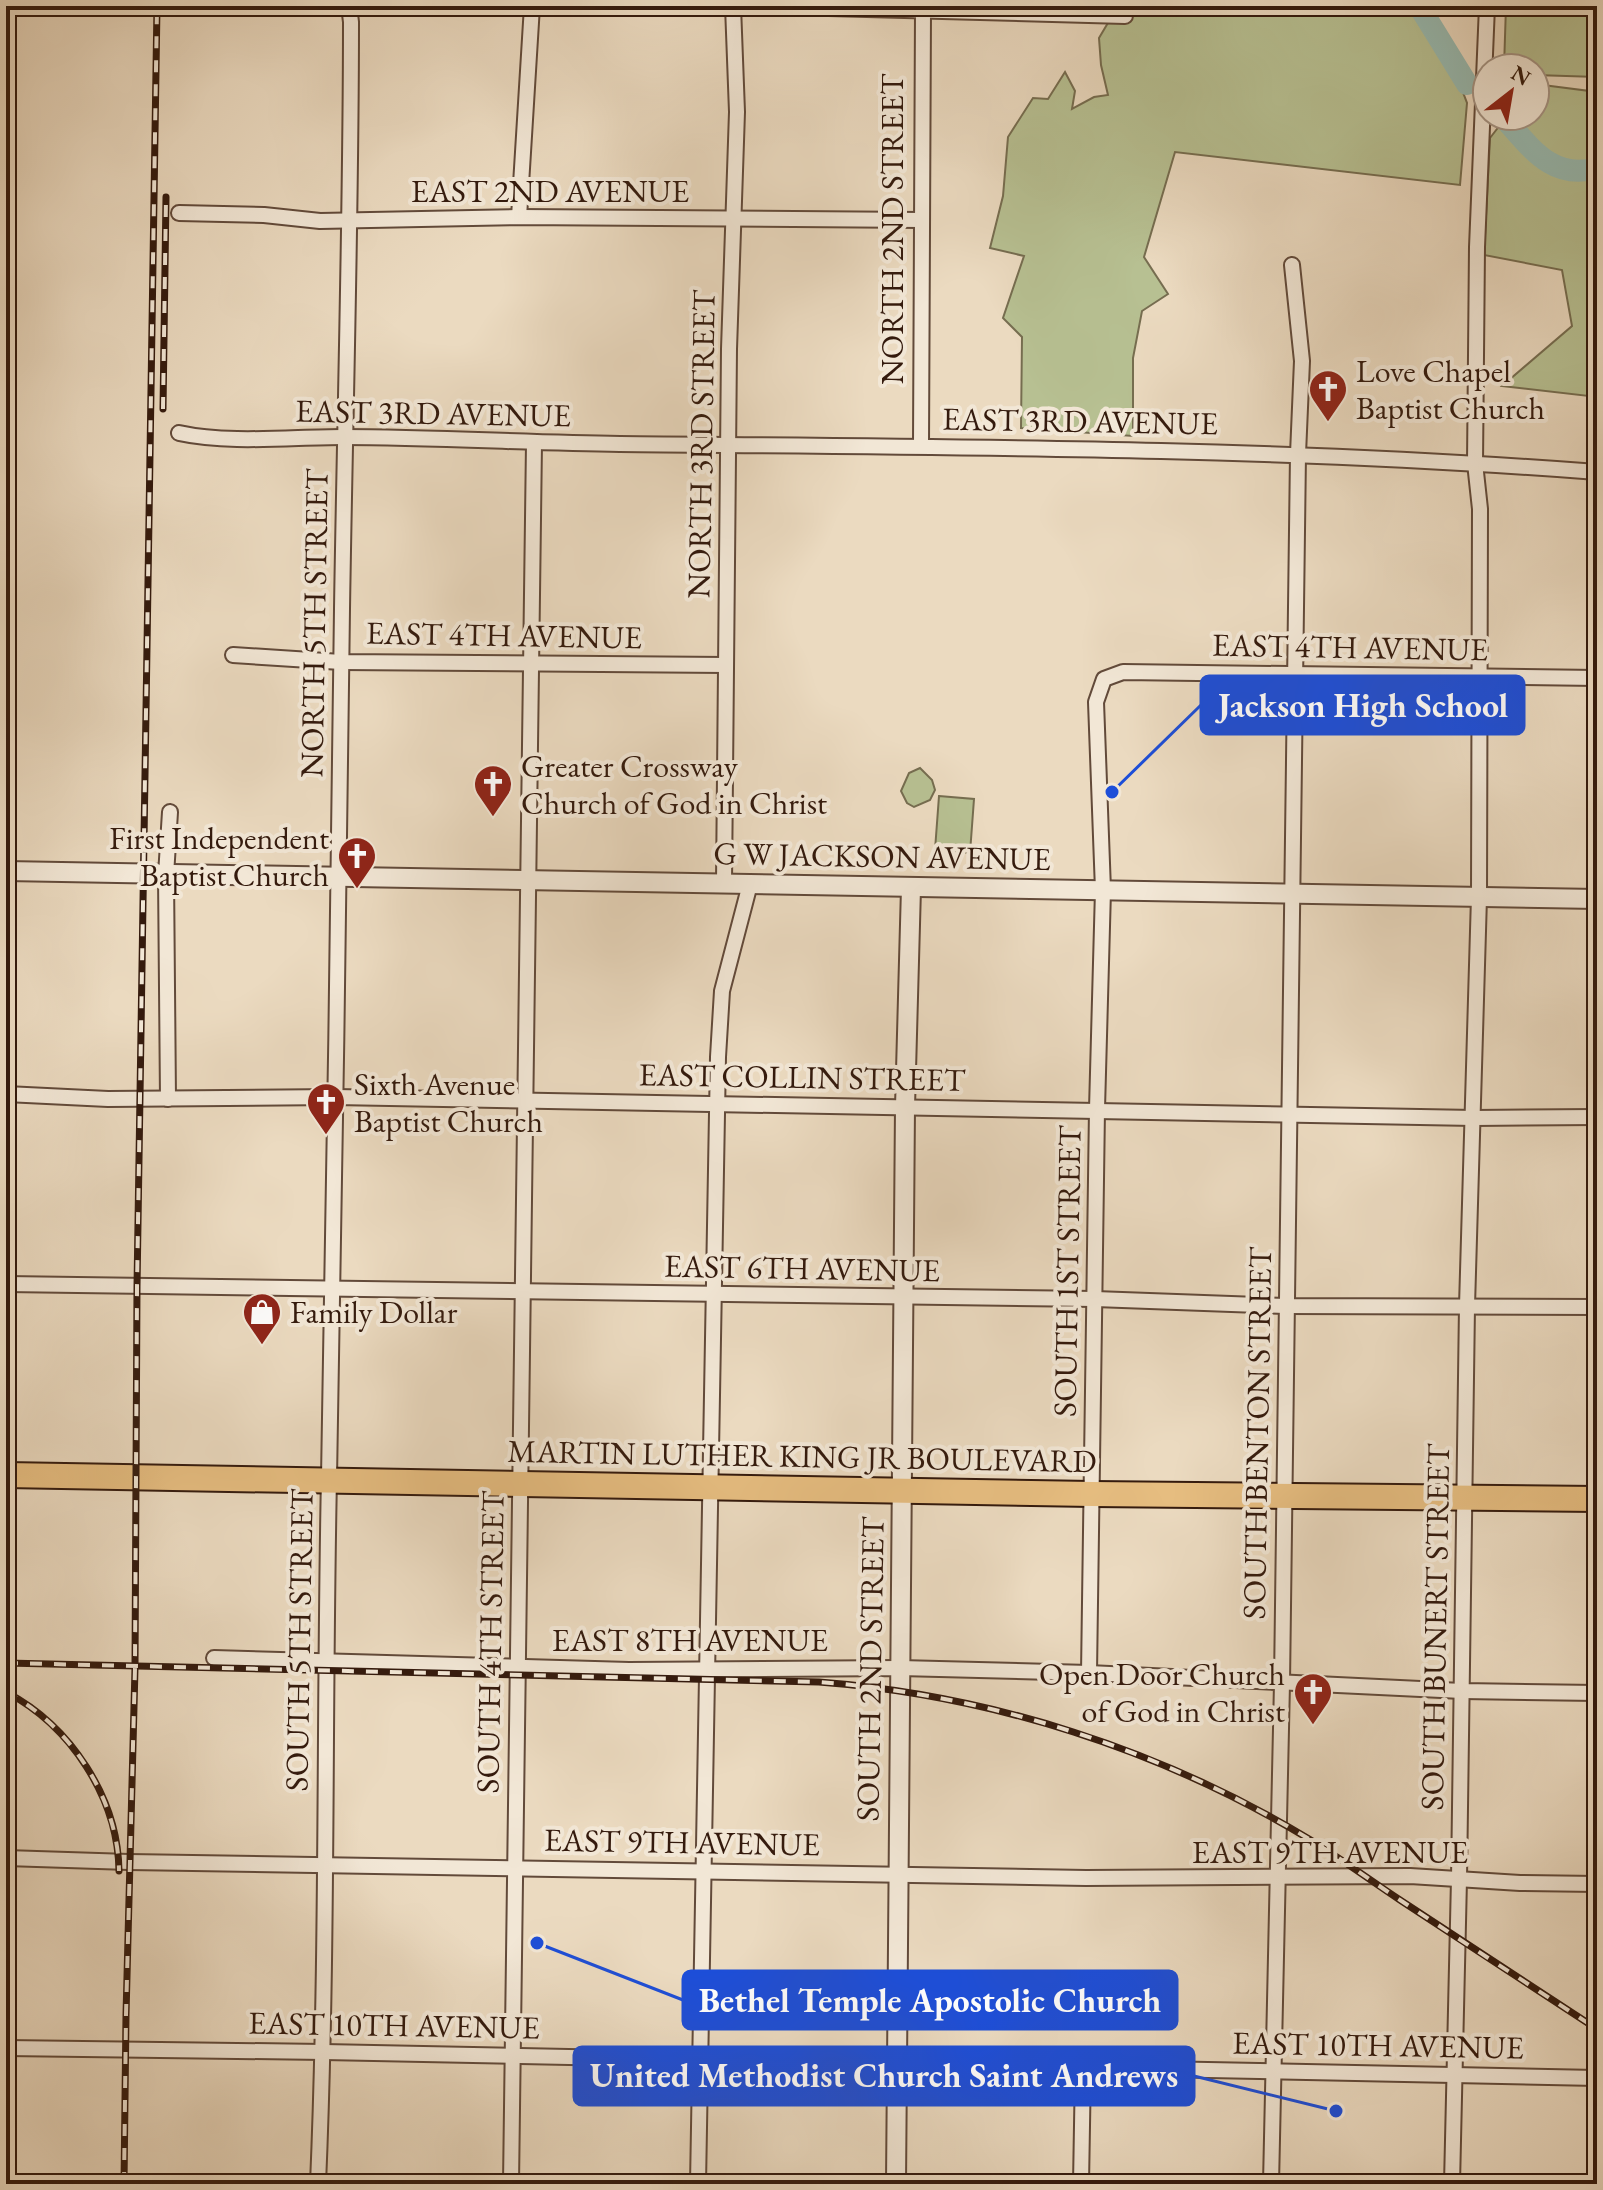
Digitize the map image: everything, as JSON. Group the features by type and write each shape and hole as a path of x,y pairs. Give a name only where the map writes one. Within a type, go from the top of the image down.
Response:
{"main road":[{"name":"MARTIN LUTHER KING JR BOULEVARD","path":"6,1475 1092,1494 1597,1499"}],"street":[{"name":"NORTH 5TH STREET","path":"336,1097 341,662 351,221 349,6"},
{"path":"519,217 532,6"},
{"name":"NORTH 3RD STREET","path":"724,883 728,445 737,112 733,6"},
{"path":"755,6 1125,16"},
{"name":"SOUTH BUNERT STREET","path":"1452,2184 1467,1306 1479,897 1480,509 1475,463 1477,247 1487,6"},
{"name":"NORTH 2ND STREET","path":"921,446 923,11"},
{"name":"EAST 2ND AVENUE","path":"179,213 351,221 519,217 922,220"},
{"name":"SOUTH BENTON STREET","path":"1271,2184 1282,1683 1282,1496 1302,361 1292,265"},
{"name":"EAST 3RD AVENUE","path":"179,433 263,438 1298,454 1597,472"},
{"name":"SOUTH 4TH STREET","path":"511,2184 534,443"},
{"name":"EAST 4TH AVENUE","path":"233,655 341,662 726,665"},
{"name":"EAST 4TH AVENUE","path":"1104,679 1123,672 1597,678"},
{"name":"SOUTH 1ST STREET","path":"1089,1673 1103,890 1096,702 1104,679"},
{"path":"168,1099 166,875 170,812"},
{"name":"G W JACKSON AVENUE","path":"6,871 1597,899"},
{"path":"698,2184 717,1105 722,991 750,884"},
{"path":"905,1107 911,888"},
{"name":"EAST COLLIN STREET","path":"6,1094 168,1099 336,1097 1097,1109 1474,1118 1597,1117"},
{"name":"SOUTH 5TH STREET","path":"318,2184 324,2052 326,1661 336,1097"},
{"name":"SOUTH 2ND STREET","path":"896,2184 905,1107"},
{"name":"EAST 6TH AVENUE","path":"6,1284 1095,1299 1286,1306 1597,1307"},
{"name":"EAST 8TH AVENUE","path":"214,1658 516,1667 900,1668 1089,1673 1462,1691 1597,1693"},
{"name":"EAST 9TH AVENUE","path":"6,1858 1086,1878 1410,1876 1597,1884"},
{"name":"EAST 10TH AVENUE","path":"6,2048 1597,2078"},
{"path":"1081,2184 1083,2067"}],"green space":[{"path":"1118,6 1430,6 1467,103 1460,185 1175,152 1144,257 1168,294 1142,311 1133,358 1133,436 1021,428 1022,337 1003,318 1024,256 990,248 1003,196 1008,137 1033,98 1048,99 1065,72 1075,91 1072,109 1094,97 1108,95 1099,38"},
{"path":"1506,6 1597,6 1597,77 1551,76 1551,52 1505,52"},
{"path":"1551,86 1597,92 1597,397 1502,386 1572,326 1562,270 1484,255 1490,138 1495,132 1551,132"},
{"path":"920,768 932,780 935,790 930,800 914,807 907,803 901,791 909,773"},
{"path":"939,796 974,799 970,853 935,850"}],"waterway":[{"path":"1419,6 1467,84"},
{"path":"1517,132 1532,149 1554,165 1581,171 1597,168"}],"railway":[{"path":"124,2184 135,1668 137,1287 157,6"},
{"path":"163,409 166,197"},
{"path":"6,1663 819,1682 883,1689 1011,1714 1135,1754 1253,1807 1321,1846 1597,2029"},
{"path":"6,1692 51,1724 86,1767 110,1817 117,1844 119,1871"}],"place":[{"name":"Love Chapel Baptist Church","path":"1328,423"},
{"name":"Jackson High School","path":"1112,792"},
{"name":"Greater Crossway Church of God in Christ","path":"493,818"},
{"name":"First Independent Baptist Church","path":"357,890"},
{"name":"Sixth Avenue Baptist Church","path":"326,1136"},
{"name":"Family Dollar","path":"262,1346"},
{"name":"Open Door Church of God in Christ","path":"1313,1726"},
{"name":"Bethel Temple Apostolic Church","path":"537,1943"},
{"name":"United Methodist Church Saint Andrews","path":"1336,2111"}]}
